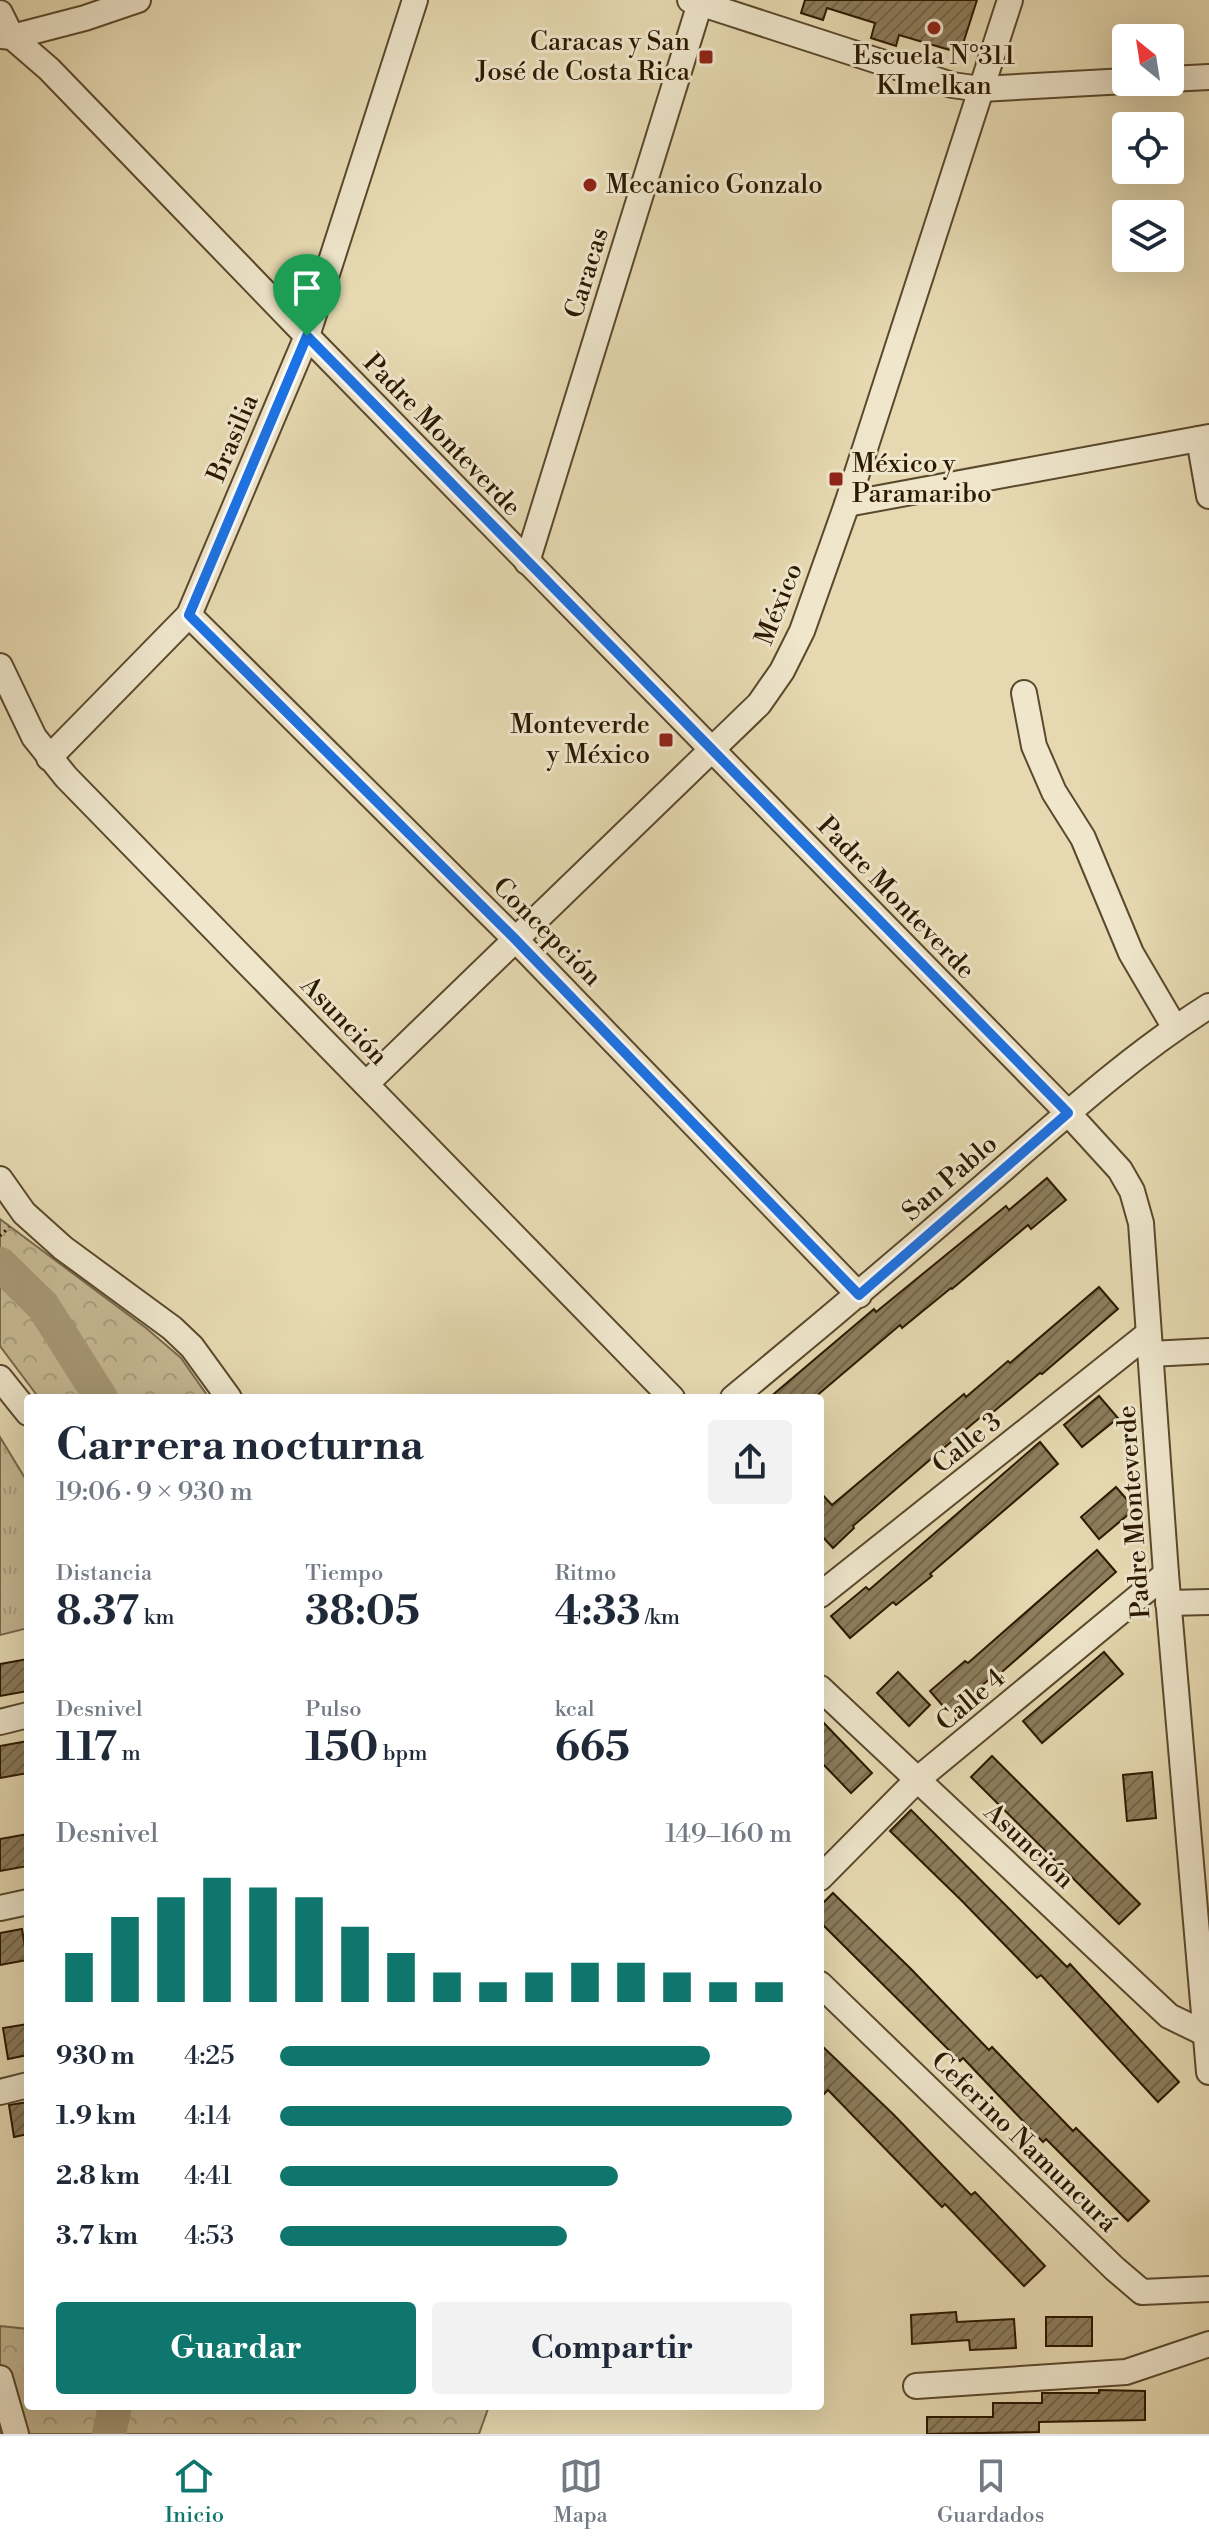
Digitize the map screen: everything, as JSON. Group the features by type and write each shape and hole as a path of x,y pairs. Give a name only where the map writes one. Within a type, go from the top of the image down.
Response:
{"street":[{"path":"4,40 138,0"},
{"name":"Brasilia","path":"49,758 189,615 307,336 415,0"},
{"name":"México","path":"366,1084 759,704 782,671 802,631 847,504 1010,0"},
{"path":"697,1 952,85 981,89 1112,82"},
{"name":"Caracas","path":"527,562 697,1"},
{"name":"Padre Monteverde","path":"0,13 4,40 49,69 1068,1113 1120,1170 1132,1191 1141,1223 1168,1603 1203,1928 1209,2072"},
{"path":"1184,78 1209,77"},
{"path":"847,504 1204,438 1209,496"},
{"name":"Concepción","path":"189,615 514,938 859,1295"},
{"name":"Asunción","path":"0,666 34,737 49,758 668,1394"},
{"path":"1024,693 1034,746 1054,792 1083,838 1131,953 1175,1028"},
{"name":"San Pablo","path":"738,1394 859,1295 1068,1113 1175,1028 1209,1006"},
{"path":"0,1179 24,1213 63,1248 172,1328 192,1347 226,1394"},
{"path":"1149,1344 1209,1351"},
{"name":"Calle 3","path":"824,1592 1149,1344"},
{"path":"0,1378 24,1408"},
{"name":"Calle 4","path":"824,1874 918,1779 1166,1574"},
{"path":"1168,1603 1209,1602"},
{"name":"Asunción","path":"824,1692 1169,2016 1206,2034"},
{"path":"0,1722 24,1716"},
{"path":"0,1908 24,1903"},
{"name":"Ceferino Namuncurá","path":"824,1988 1142,2292 1209,2289"},
{"path":"0,2092 24,2086"},
{"path":"916,2386 1126,2372 1209,2344"},
{"path":"0,2378 16,2434"}],"green space":[{"path":"0,1219 146,1328 181,1358 206,1394 36,1394 0,1346"},
{"path":"0,1437 24,1476 24,1629 0,1635"},
{"path":"0,2326 24,2329 24,2410 488,2410 479,2434 0,2434"}],"building":[{"path":"805,0 977,0 960,53 899,35 896,46 871,38 875,23 827,8 823,20 801,13"},
{"path":"1047,1178 1066,1200 1031,1229 1028,1225 902,1328 900,1325 819,1394 774,1394 874,1309 876,1312 1006,1206 1009,1210"},
{"path":"1099,1287 1118,1309 1042,1374 992,1413 989,1410 853,1526 833,1548 824,1538 824,1496 832,1505 964,1394 966,1397 1008,1361 1010,1363"},
{"path":"1099,1396 1118,1418 1082,1447 1064,1425"},
{"path":"1040,1442 1058,1464 930,1574 932,1576 896,1605 893,1602 850,1638 831,1616 866,1587 869,1590"},
{"path":"1116,1487 1135,1509 1099,1539 1081,1517"},
{"path":"1097,1550 1116,1572 995,1678 993,1676 949,1713 930,1691 965,1661 968,1663"},
{"path":"1104,1652 1123,1674 1042,1743 1023,1721"},
{"path":"24,1660 24,1692 0,1696 0,1664"},
{"path":"898,1672 930,1705 909,1726 877,1693"},
{"path":"824,1723 872,1773 851,1793 824,1765"},
{"path":"24,1742 24,1774 0,1778 0,1746"},
{"path":"992,1756 1140,1904 1119,1924 971,1777"},
{"path":"1152,1772 1156,1818 1127,1821 1123,1775"},
{"path":"911,1810 1067,1967 1070,1964 1179,2082 1158,2102 1041,1975 1037,1978 890,1831"},
{"path":"24,1835 24,1867 0,1871 0,1839"},
{"path":"833,1893 989,2050 992,2047 1073,2131 1076,2128 1149,2201 1128,2221 1046,2139 1043,2142 963,2058 960,2061 824,1926 824,1902"},
{"path":"22,1929 24,1961 0,1965 0,1933"},
{"path":"24,2025 24,2056 8,2059 3,2028"},
{"path":"824,2048 971,2195 975,2192 1045,2266 1024,2286 828,2090 824,2094"},
{"path":"24,2103 24,2135 14,2137 9,2105"},
{"path":"956,2312 957,2322 1014,2319 1016,2348 970,2350 969,2340 912,2344 911,2315"},
{"path":"1046,2317 1092,2317 1092,2346 1046,2346"},
{"path":"1099,2390 1145,2391 1145,2420 1039,2422 1039,2432 927,2434 927,2417 993,2417 993,2403 1042,2403 1042,2393 1099,2393"}],"waterway":[{"path":"0,1264 43,1306 98,1394"},
{"path":"109,2434 114,2410"}],"place":[{"name":"Escuela N°311 KImelkan","path":"934,28"},
{"name":"Caracas y San José de Costa Rica","path":"706,57"},
{"name":"Mecanico Gonzalo","path":"590,185"},
{"name":"México y Paramaribo","path":"836,479"},
{"name":"Monteverde y México","path":"666,740"}],"route":[{"path":"307,336 1068,1113 859,1295 514,938 189,615 307,336"}]}
